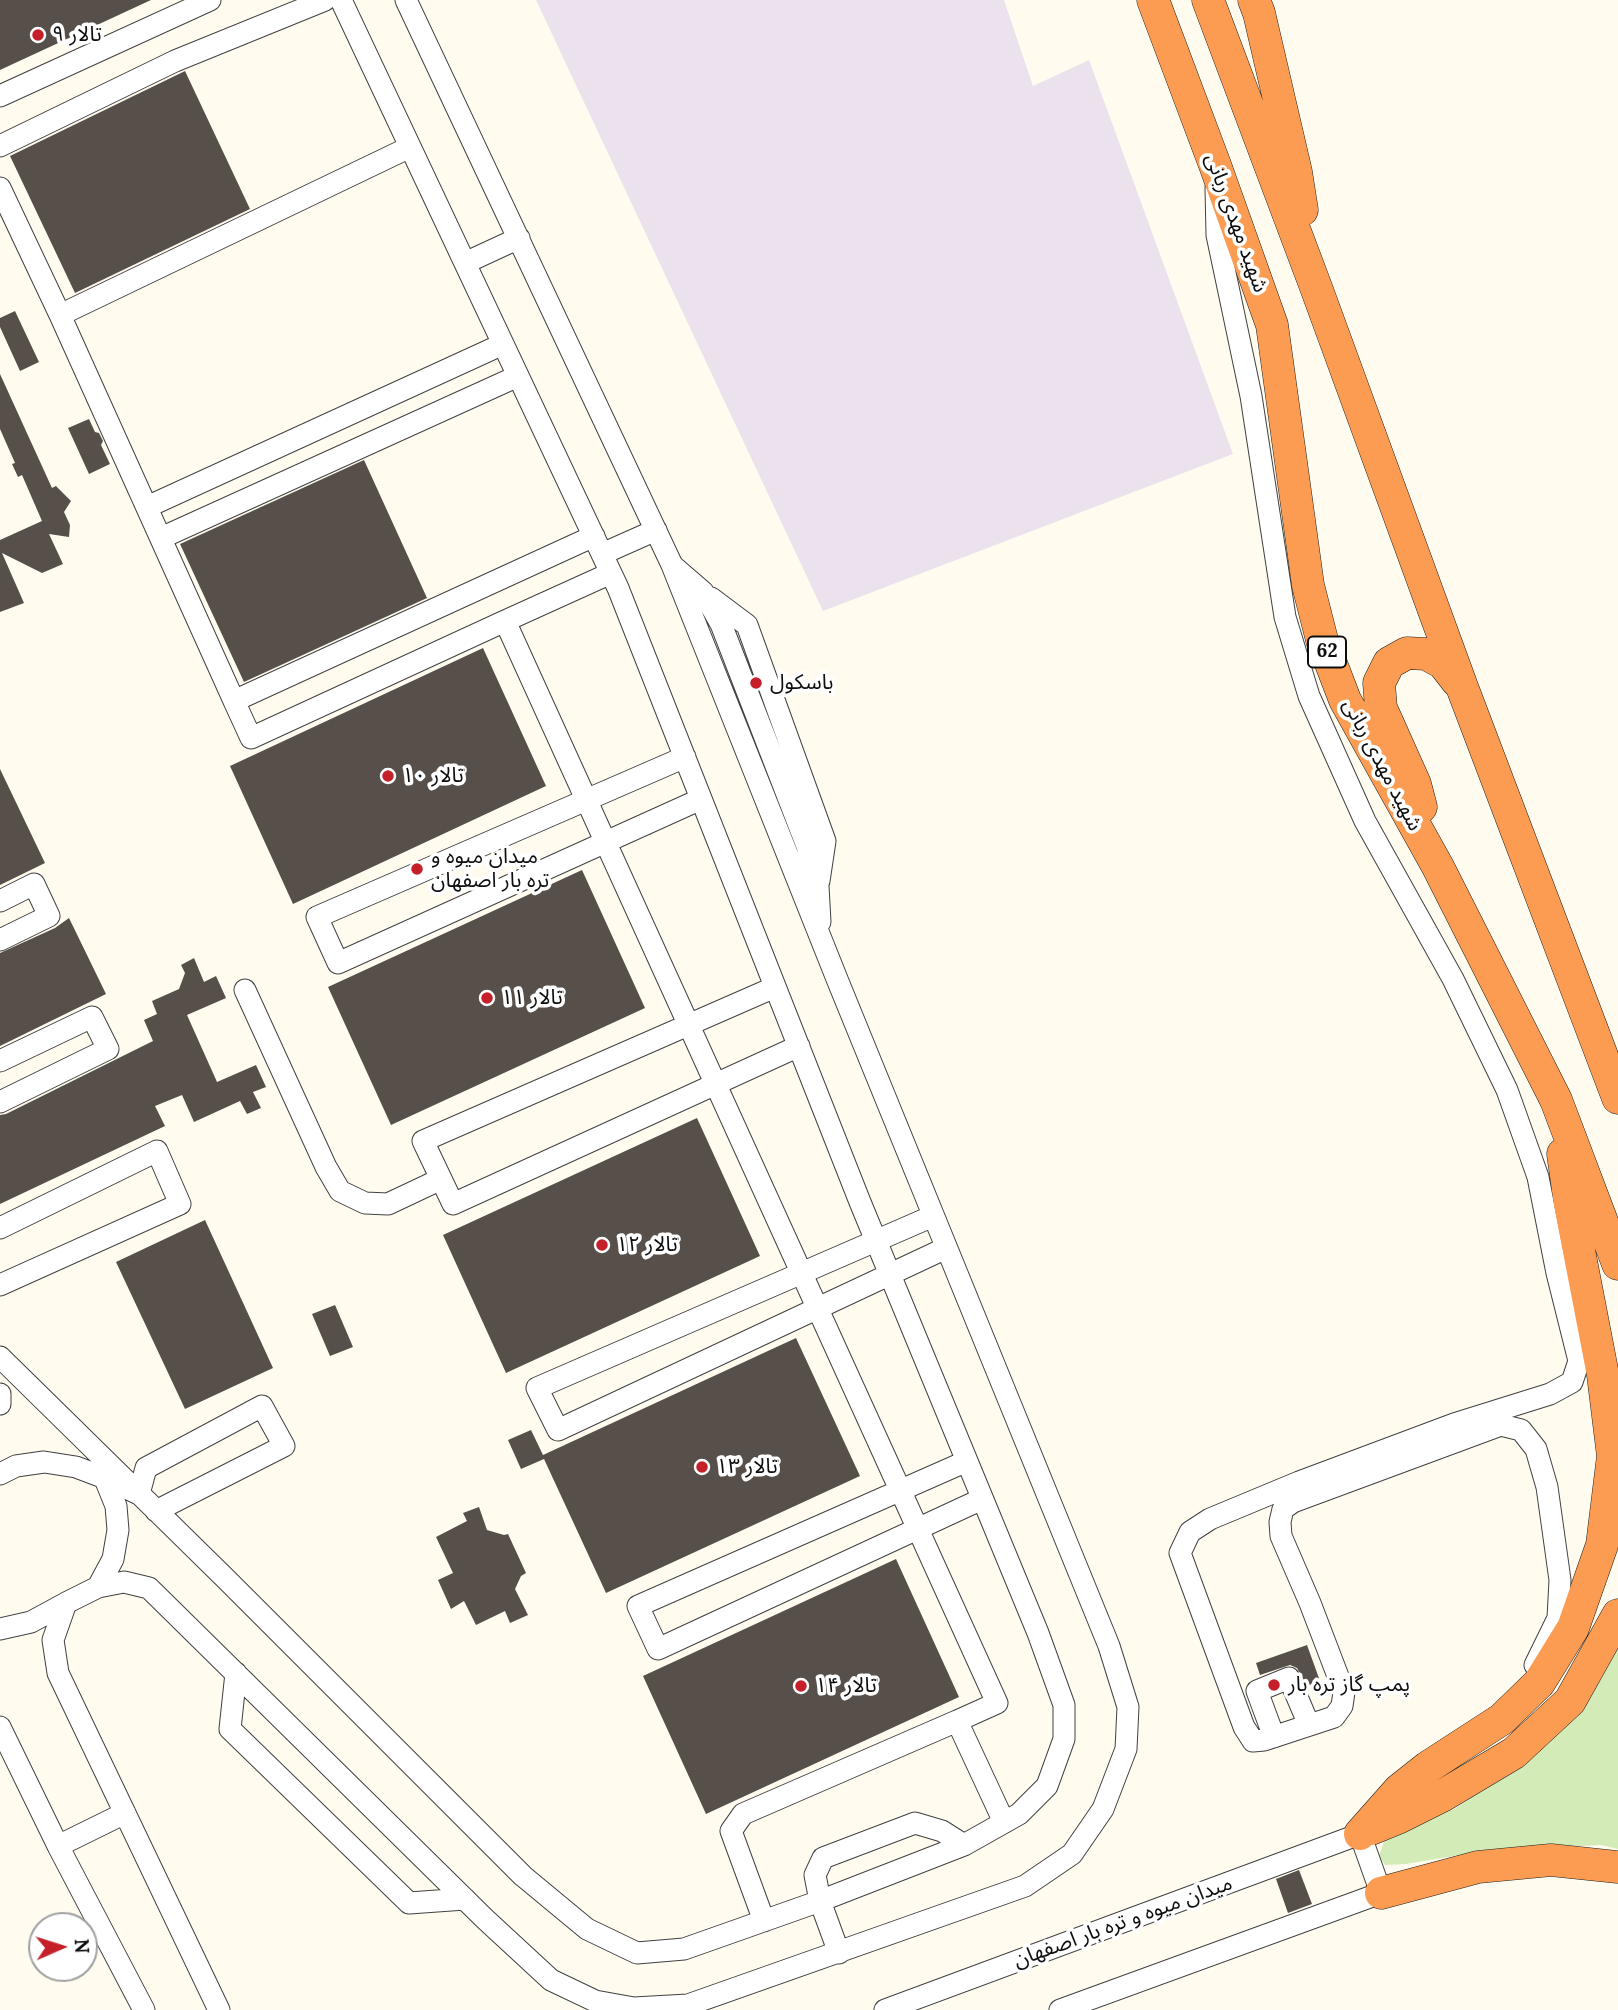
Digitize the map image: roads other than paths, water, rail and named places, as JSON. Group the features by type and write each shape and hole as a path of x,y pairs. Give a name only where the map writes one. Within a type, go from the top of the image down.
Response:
{"highway":[{"name":"شهید مهدی ربانی","path":"1153,0 1272,325 1308,585 1322,640 1345,700 1437,867 1556,1100 1618,1264"},
{"path":"1208,0 1462,687 1618,1098"},
{"path":"1254,0 1296,172 1317,290"},
{"path":"1437,867 1415,784 1381,708 1379,683 1389,663 1407,653 1426,654 1443,663 1462,687"},
{"path":"1360,1834 1399,1790 1428,1767 1502,1719 1539,1683 1573,1628 1602,1545 1613,1456 1603,1375 1570,1204 1556,1100"},
{"path":"1360,1834 1442,1796 1514,1753 1570,1701 1618,1615"},
{"path":"1381,1893 1478,1867 1551,1860 1618,1867"}],"lane":[{"path":"0,96 210,0"},
{"path":"0,146 176,61 325,0"},
{"path":"0,1357 523,1876 587,1929 637,1953 684,1950 964,1845 1019,1814 1047,1786 1064,1739 1064,1705 1038,1633 889,1273 602,554 341,0"},
{"path":"0,1629 31,1622 97,1587 124,1581 149,1588 551,1980 596,2001 635,2008 688,2005 1026,1886 1072,1854 1103,1809 1126,1749 1128,1707 1109,1646 672,565 406,0"},
{"path":"60,315 410,147"},
{"path":"1215,165 1217,235 1251,396 1285,617 1309,696 1365,821 1453,979 1507,1090 1538,1177 1557,1273 1579,1361 1572,1382 1550,1394 1454,1424 1299,1482 1210,1519 1190,1532 1180,1553 1244,1727 1254,1741 1334,1717 1342,1706 1344,1692 1281,1536 1283,1509 1293,1502 1501,1425 1521,1430 1536,1449 1547,1487 1560,1580 1558,1618 1535,1665 1466,1742"},
{"path":"0,188 251,738 505,621 602,554"},
{"path":"465,263 519,238"},
{"path":"147,507 503,344"},
{"path":"161,538 518,376"},
{"path":"234,701 656,530"},
{"path":"672,565 747,625 825,841 818,886 821,939"},
{"path":"505,621 997,1703 743,1814 731,1831 764,1921"},
{"path":"685,757 317,917 338,963 701,799"},
{"path":"0,901 34,884 49,916 0,940"},
{"path":"775,987 423,1141 453,1204 799,1046"},
{"path":"245,990 340,1192 365,1203 388,1203 441,1178"},
{"path":"0,1061 92,1017 108,1049 0,1102"},
{"path":"0,1228 157,1151 180,1204 0,1285"},
{"path":"933,1216 537,1388 558,1430 946,1248"},
{"path":"0,1394 0,1405"},
{"path":"139,1494 146,1468 262,1406 284,1446 156,1511"},
{"path":"81,1437 105,1478 116,1506 118,1530 113,1559 97,1587"},
{"path":"967,1461 638,1606 658,1649 982,1499"},
{"path":"0,1474 16,1466 44,1462 76,1467 139,1494"},
{"path":"66,1603 53,1640 58,1672 219,2010"},
{"path":"236,1673 230,1729 409,1902 465,1899"},
{"path":"1274,1737 1257,1691 1289,1678 1308,1726"},
{"path":"957,1721 1004,1822"},
{"path":"0,1727 58,1846 144,2010"},
{"path":"58,1846 125,1814"},
{"path":"839,1953 820,1901 815,1875 823,1858 915,1823 942,1831 964,1845"},
{"path":"1060,2010 1381,1893 1360,1834"},
{"name":"میدان میوه و تره بار اصفهان","path":"885,2010 1360,1834"}],"place":[{"name":"تالار ۹","path":"38,35"},
{"name":"باسكول","path":"756,683"},
{"name":"تالار ۱۰","path":"388,776"},
{"name":"میدان میوه و تره بار اصفهان","path":"417,869"},
{"name":"تالار ۱۱","path":"487,998"},
{"name":"تالار ۱۲","path":"602,1245"},
{"name":"تالار ۱۳","path":"702,1467"},
{"name":"پمپ گاز تره بار","path":"1274,1685"},
{"name":"تالار ۱۴","path":"801,1686"}]}
